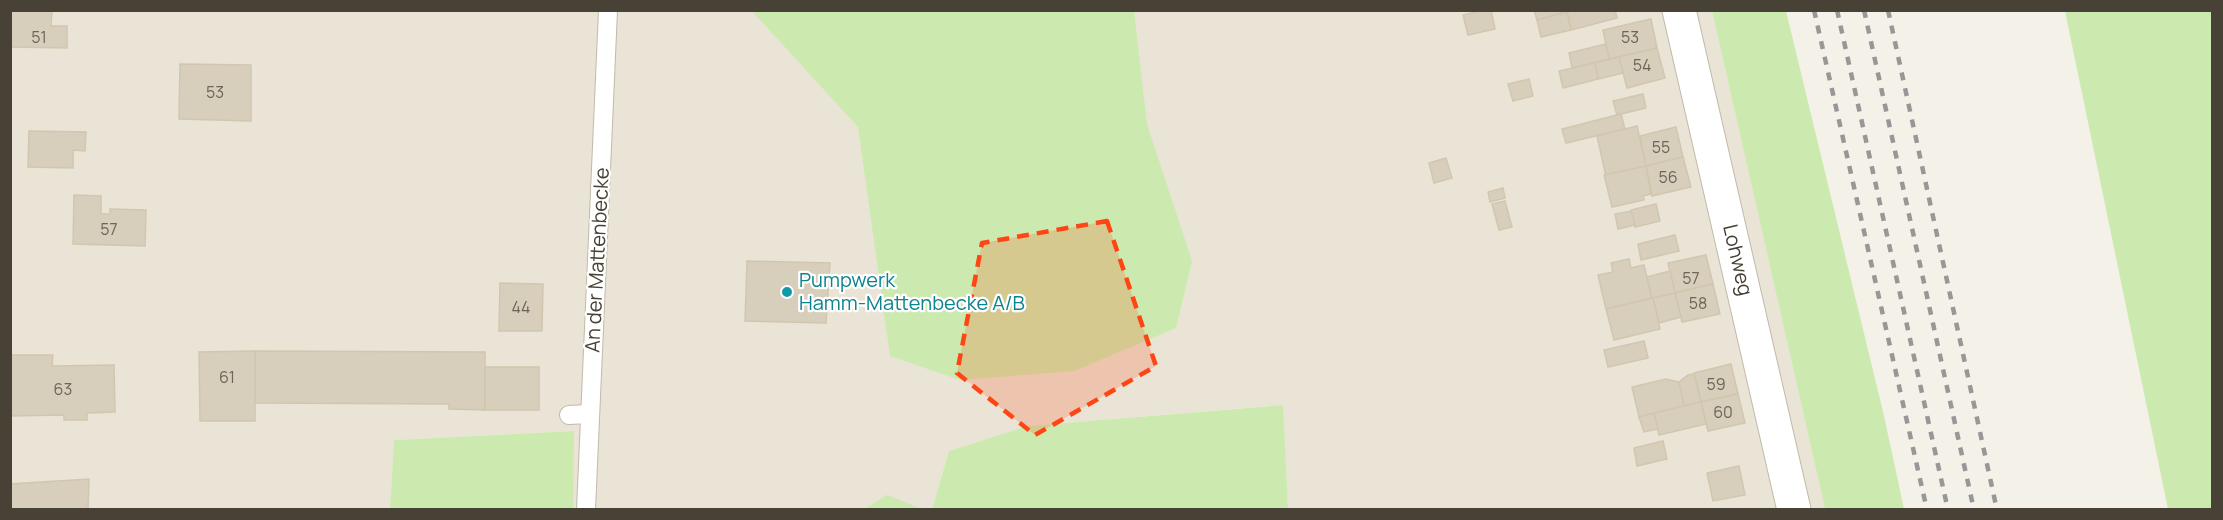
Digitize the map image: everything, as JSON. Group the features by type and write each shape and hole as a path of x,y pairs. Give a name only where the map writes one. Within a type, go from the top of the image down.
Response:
{"street":[{"name":"Lohweg","path":"1679,10 1794,510"}],"lane":[{"name":"An der Mattenbecke","path":"586,510 608,10"},
{"path":"569,415 590,414"}],"highlighted area":[{"path":"1107,221 1156,366 1035,435 957,373 982,243"}],"shaded area":[{"path":"10,11 1712,11 1825,509 1288,509 1282,405 1027,426 949,451 932,509 573,509 573,431 394,440 390,509 11,509"}],"green space":[{"path":"752,11 1134,11 1147,124 1192,261 1176,328 1074,371 960,380 890,356 858,127"},
{"path":"1712,11 1786,11 1884,416 1904,509 1825,509"},
{"path":"2065,11 2212,11 2212,509 2168,509"},
{"path":"1283,405 1288,509 932,509 949,451 1027,426"},
{"path":"574,431 573,509 390,509 394,440"},
{"path":"887,495 922,509 865,509"}],"building":[{"path":"10,10 52,10 51,26 67,26 67,48 10,47"},
{"path":"1491,10 1495,29 1468,35 1463,15"},
{"path":"1534,10 1573,10 1537,20"},
{"path":"1615,10 1617,18 1571,30 1567,12"},
{"path":"1567,12 1571,30 1541,37 1537,20"},
{"path":"1651,19 1657,48 1609,59 1603,30"},
{"path":"1606,44 1609,59 1572,68 1569,53"},
{"path":"1657,48 1665,78 1627,88 1619,57"},
{"path":"1619,57 1623,73 1598,79 1595,63"},
{"path":"1595,63 1598,79 1563,88 1559,71"},
{"path":"180,64 251,65 251,121 179,119"},
{"path":"1529,79 1533,96 1513,101 1508,84"},
{"path":"1643,94 1646,108 1617,115 1613,101"},
{"path":"1621,114 1625,129 1566,143 1562,129"},
{"path":"1637,126 1646,166 1606,176 1597,136"},
{"path":"1676,127 1683,157 1646,166 1640,136"},
{"path":"29,131 86,132 85,151 73,150 73,168 28,167"},
{"path":"1683,157 1691,187 1652,196 1646,166"},
{"path":"1446,158 1452,178 1434,183 1429,163"},
{"path":"1646,166 1651,194 1643,196 1644,200 1612,207 1604,175"},
{"path":"1503,188 1505,198 1490,202 1488,192"},
{"path":"74,195 101,196 101,214 110,214 110,209 146,210 145,246 73,244"},
{"path":"1505,201 1512,227 1499,230 1492,204"},
{"path":"1656,204 1660,221 1635,227 1631,210"},
{"path":"1631,211 1635,225 1618,229 1615,214"},
{"path":"1675,235 1679,251 1641,260 1638,244"},
{"path":"1706,255 1713,284 1675,293 1668,263"},
{"path":"1629,259 1631,268 1644,265 1652,298 1606,309 1598,275 1613,272 1611,263"},
{"name":"Pumpwerk Hamm-Mattenbecke A/B","path":"747,261 830,263 826,323 745,321"},
{"path":"1670,271 1675,293 1652,298 1647,277"},
{"path":"500,283 543,284 542,331 499,331"},
{"path":"1713,284 1720,314 1682,322 1675,293"},
{"path":"1675,293 1681,317 1659,323 1653,298"},
{"path":"1653,298 1660,329 1614,340 1606,309"},
{"path":"1644,341 1648,358 1608,367 1604,350"},
{"path":"255,351 485,352 485,410 449,409 449,404 255,403"},
{"path":"255,351 255,421 200,421 199,352"},
{"path":"10,355 53,355 52,366 114,365 115,412 87,413 87,420 64,420 64,415 10,416"},
{"path":"1731,364 1738,394 1701,402 1694,373"},
{"path":"485,367 539,367 539,410 485,410"},
{"path":"1694,374 1701,402 1684,406 1679,382 1688,375"},
{"path":"1666,379 1679,382 1684,406 1639,417 1632,387"},
{"path":"1738,394 1745,423 1708,431 1701,402"},
{"path":"1701,402 1706,424 1659,435 1654,413"},
{"path":"1654,413 1658,429 1644,432 1639,417"},
{"path":"1663,441 1667,459 1637,466 1634,448"},
{"path":"1739,466 1745,495 1713,501 1707,473"},
{"path":"89,479 88,510 10,510 10,484"}],"railway":[{"path":"1814,10 1927,510"},
{"path":"1837,10 1948,510"},
{"path":"1864,10 1974,510"},
{"path":"1888,10 1997,510"}],"place":[{"name":"Pumpwerk Hamm-Mattenbecke A/B","path":"787,292"}]}
